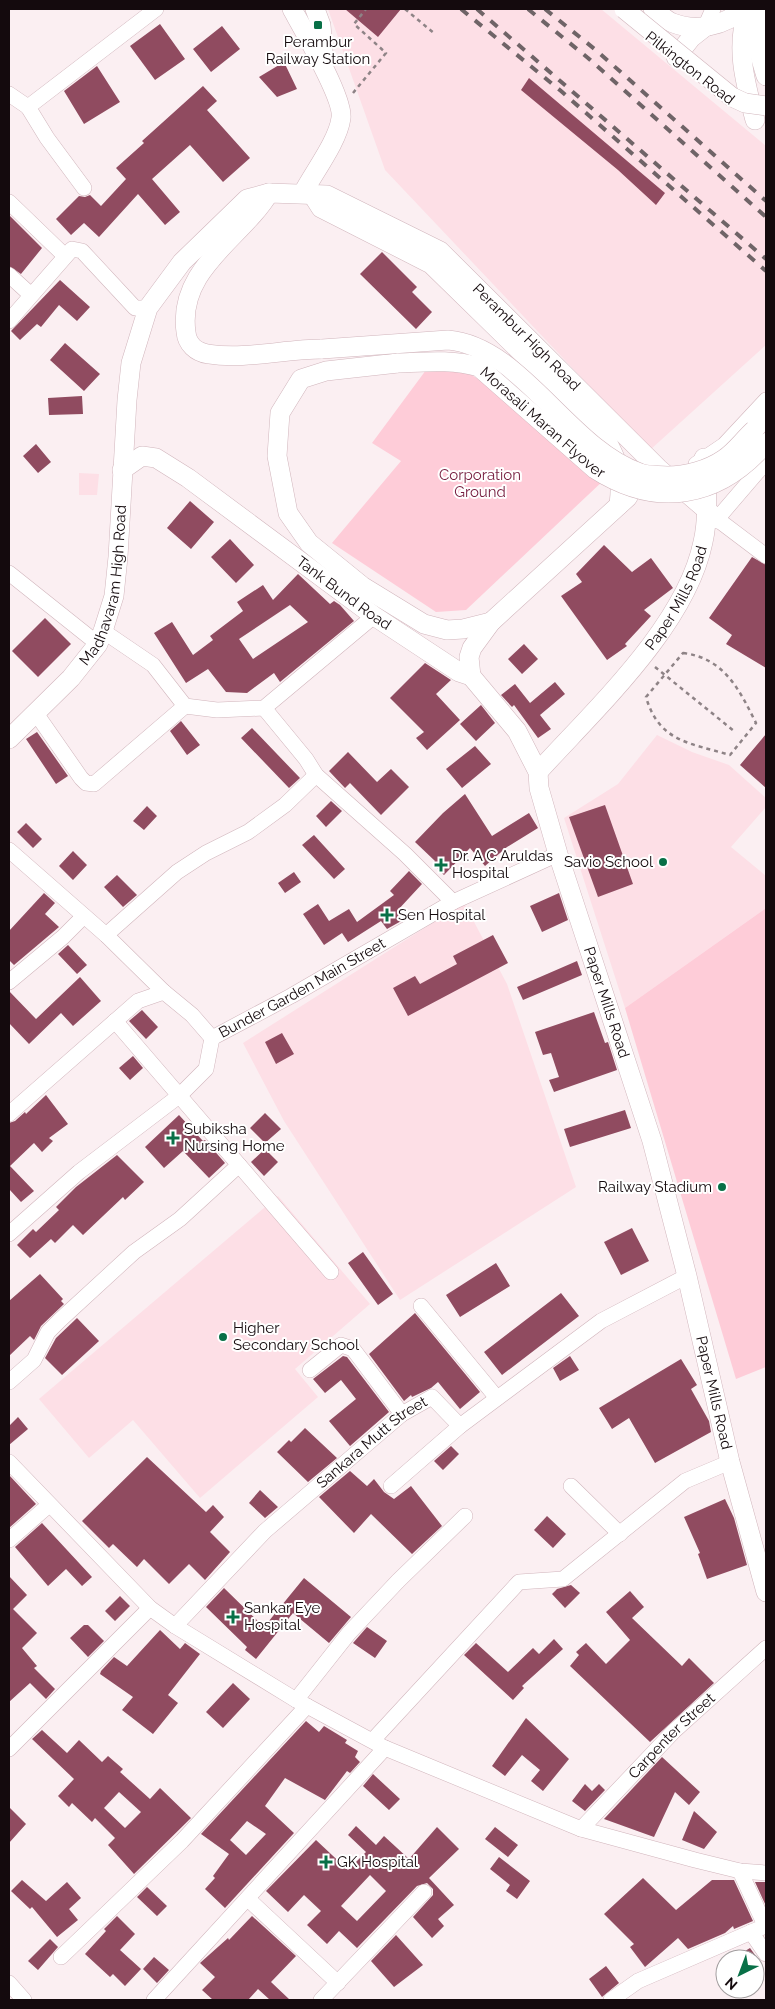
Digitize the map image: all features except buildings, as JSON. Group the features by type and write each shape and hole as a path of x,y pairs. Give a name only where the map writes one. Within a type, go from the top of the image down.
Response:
{"main road":[{"path":"292,9 324,70 342,116 339,128 307,194 321,208 431,264 601,430 617,459 622,480 619,505"},
{"path":"315,9 321,25 324,70"},
{"path":"624,9 718,87 745,103 763,118"},
{"path":"653,9 670,22 705,27 726,22 743,9"},
{"path":"759,13 741,33 741,52 745,81 763,118"},
{"path":"759,13 757,44 766,76"},
{"path":"676,58 691,38 705,27"},
{"path":"148,308 182,262 247,199 270,193"},
{"name":"Perambur High Road","path":"270,193 327,195 440,251 666,474 711,514"},
{"name":"Morasali Maran Flyover","path":"270,193 260,209 219,248 201,272 190,294 186,313 188,341 195,350 207,354 322,349 448,340 465,341 479,347 501,362 599,451 642,474 676,476 708,468 725,458 766,415"},
{"name":"Madhavaram High Road","path":"9,739 72,678 100,638 114,596 131,363 148,308"},
{"name":"Morasali Maran Flyover","path":"491,622 463,629 448,630 424,624 362,586 309,543 288,513 277,456 280,413 302,379 335,370 398,363 446,361 479,367 595,469 617,483 640,489 677,494 707,486 736,472 750,461 766,442"},
{"name":"Tank Bund Road","path":"122,470 142,456 156,458 188,478 374,616 459,672 472,676 517,731 538,772"},
{"name":"Paper Mills Road","path":"704,458 711,514 694,574 667,622 641,658 538,772 540,788 558,854 606,994 652,1141 687,1276 730,1462 766,1592"},
{"path":"472,676 469,657 472,648 491,622 644,482 666,474"}],"street":[{"path":"28,107 156,9"},
{"name":"Pilkington Road","path":"614,9 676,58 763,118"},
{"path":"705,27 713,9"},
{"path":"9,94 28,107 47,138 84,188"},
{"path":"9,202 65,256"},
{"path":"9,321 72,249 82,251 135,308 148,308"},
{"path":"9,275 31,295"},
{"path":"666,474 704,458 724,445 766,400"},
{"path":"766,462 711,514 766,556"},
{"path":"9,573 100,638 153,665 185,706 217,710 264,708 374,616"},
{"path":"35,712 81,778 86,783 94,784 185,706"},
{"path":"264,708 306,759 316,775 405,854 453,902"},
{"path":"106,935 169,878 206,853 248,832 285,806 316,775"},
{"name":"Bunder Garden Main Street","path":"9,850 106,935 164,992 192,1015 212,1038 291,996 453,902 558,854"},
{"path":"9,982 63,937 84,916"},
{"path":"9,1114 138,1001 164,992"},
{"path":"115,1021 331,1272"},
{"path":"9,1234 80,1172 179,1096 206,1069 212,1038"},
{"path":"9,1382 39,1354 48,1332 60,1320 134,1252 180,1219 239,1165"},
{"path":"391,1486 460,1426 601,1321 687,1276"},
{"path":"421,1306 497,1398"},
{"path":"310,1370 341,1345 347,1345 402,1414"},
{"name":"Sankara Mutt Street","path":"175,1626 265,1531 402,1414 432,1397 460,1426"},
{"path":"9,1462 150,1608 175,1626 302,1703 379,1744 581,1829 740,1871 766,1873"},
{"path":"154,2000 248,1899 519,1582 564,1579 685,1481 730,1462"},
{"path":"571,1486 620,1534"},
{"path":"9,1540 49,1504"},
{"path":"61,1957 182,1841 302,1703 349,1633 398,1581 465,1516"},
{"path":"9,1749 150,1608"},
{"name":"Carpenter Street","path":"581,1829 674,1731 766,1648"},
{"path":"611,2000 638,1981 762,1927 764,1923 740,1871"},
{"path":"321,2000 424,1892"},
{"path":"248,1899 338,1983"},
{"path":"751,1932 766,1954"},
{"path":"9,1983 24,2000"}],"path":[{"path":"340,107 386,54 354,24 366,9"},
{"path":"405,9 435,34"},
{"path":"682,653 698,655 720,668 738,687 756,723 730,756 685,742 663,730 651,714 646,697 665,674 682,653"},
{"path":"641,658 665,674 734,731"}],"shaded area":[{"path":"328,9 601,9 766,146 766,345 650,450 385,170"},
{"path":"79,473 99,474 97,495 79,495"},
{"name":"Savio School","path":"657,735 692,752 729,765 766,798 766,807 731,847 766,876 766,908 625,1008 564,818 618,784"},
{"path":"464,903 507,984 576,1187 400,1300 284,1121 243,1043"},
{"name":"Higher Secondary School","path":"278,1196 370,1304 295,1369 318,1397 200,1498 133,1420 89,1458 39,1399"}],"green space":[{"name":"Corporation Ground","path":"429,366 470,374 496,390 605,479 466,610 436,612 332,543 401,461 372,443"},
{"name":"Railway Stadium","path":"766,908 766,1367 736,1379 625,1008"}],"railway":[{"path":"461,9 561,91 766,271"},
{"path":"477,9 766,259"},
{"path":"528,9 588,58 766,217"},
{"path":"545,9 597,51 766,201"}],"place":[{"name":"Perambur Railway Station","path":"318,25"},
{"name":"Savio School","path":"663,862"},
{"name":"Dr. A C Aruldas Hospital","path":"441,865"},
{"name":"Sen Hospital","path":"387,915"},
{"name":"Subiksha Nursing Home","path":"173,1138"},
{"name":"Railway Stadium","path":"722,1187"},
{"name":"Higher Secondary School","path":"223,1337"},
{"name":"Sankar Eye Hospital","path":"233,1617"},
{"name":"GK Hospital","path":"326,1862"}]}
